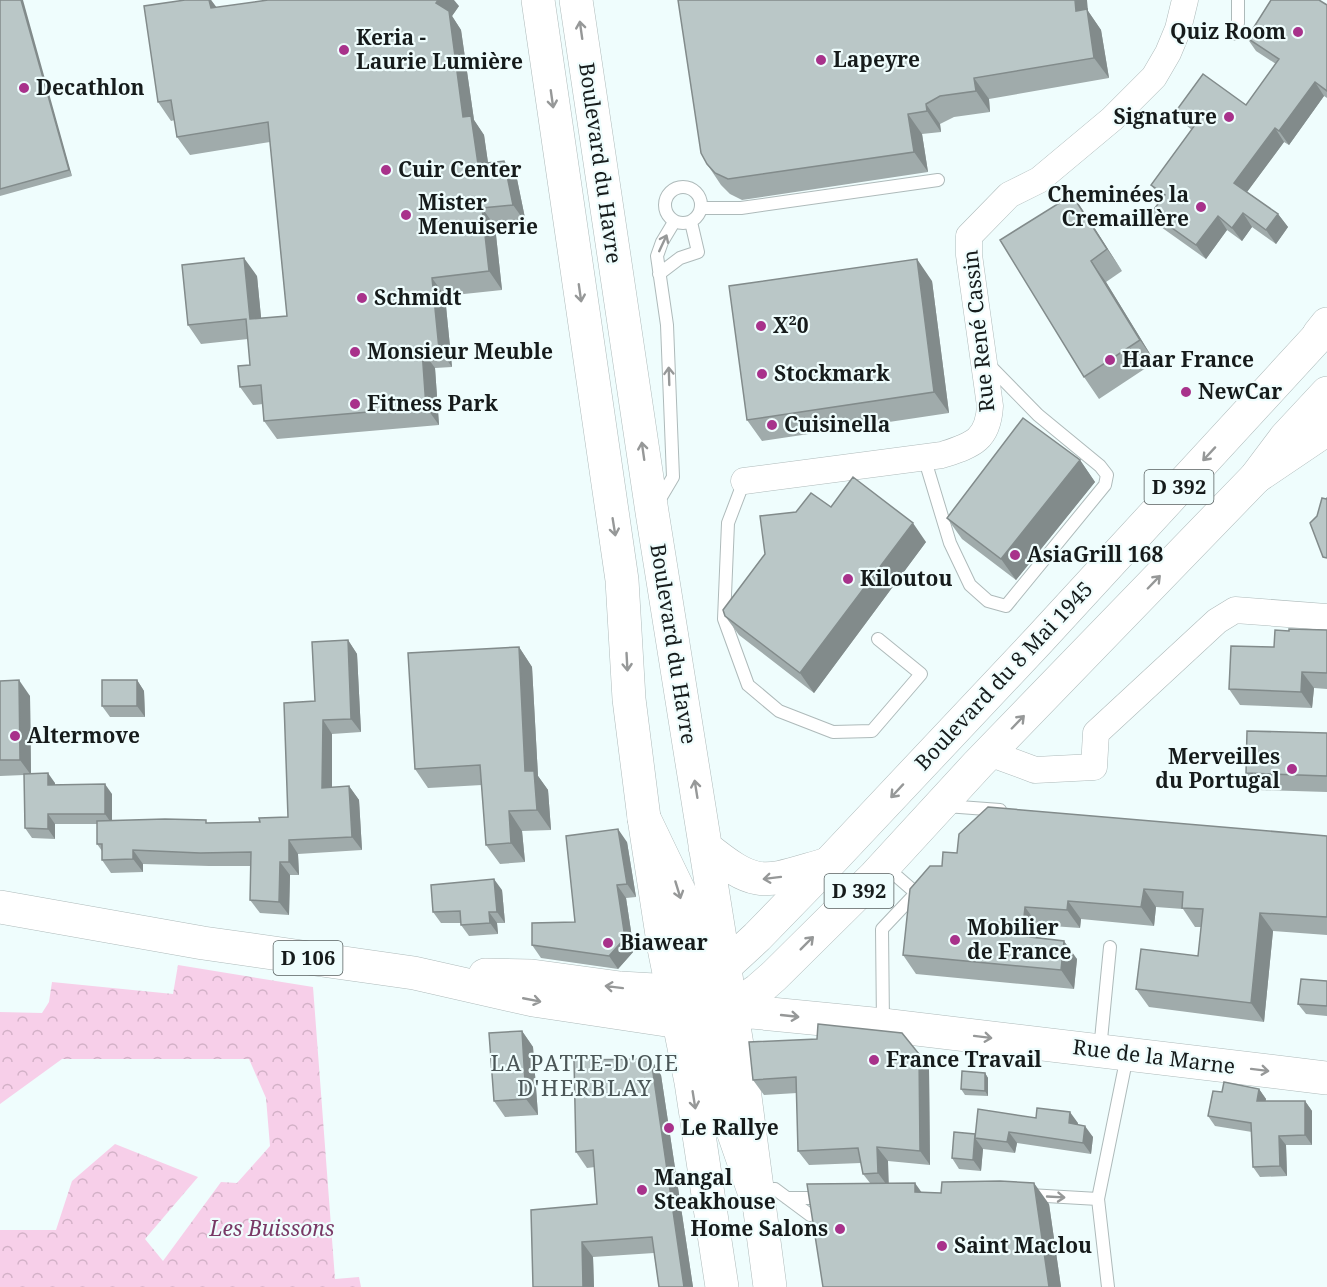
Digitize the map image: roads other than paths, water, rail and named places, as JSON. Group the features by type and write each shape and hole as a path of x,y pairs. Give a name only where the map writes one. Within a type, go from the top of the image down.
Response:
{"main road":[{"name":"Boulevard du Havre","path":"538,0 622,580 628,699 644,818 663,948 684,1011 691,1082 722,1287"},
{"name":"Boulevard du Havre","path":"576,0 652,512 705,847 715,975 731,1010 768,1198 770,1287"},
{"name":"Boulevard du 8 Mai 1945","path":"715,975 828,864 1038,641 1324,328"},
{"name":"Boulevard du 8 Mai 1945","path":"731,1010 774,976 884,865 1265,464 1286,437 1327,393"},
{"path":"1240,420 1265,464 1327,429"},
{"path":"644,818 680,893 692,958 715,975 684,1011"},
{"path":"705,847 737,871 750,878 763,880 828,864"},
{"name":"D 106","path":"0,907 58,926"},
{"name":"D 106","path":"0,927 58,926 203,943 414,973 533,1000 684,1011"},
{"path":"684,1011 711,1020 731,1010"},
{"name":"Rue de la Marne","path":"731,1010 883,1025 1327,1078"},
{"path":"684,1011 716,1060 723,1102 768,1198"}],"street":[{"name":"Rue René Cassin","path":"744,481 942,455 972,444 982,435 989,422 990,406 969,255 969,236 1009,195 1039,180 1112,119 1154,77 1178,29 1185,0"},
{"path":"989,753 1035,770 1094,767 1096,733 1217,621 1235,610 1327,617"}],"lane":[{"path":"1234,34 1238,23 1238,0"},
{"path":"702,208 741,208 938,180"},
{"path":"681,187 693,189 700,198 702,208 700,214 686,224 674,222 666,213 665,204 667,196 676,188 681,187"},
{"path":"652,512 674,477 667,325 657,256 674,222"},
{"path":"659,274 680,258 699,252 691,222"},
{"path":"924,457 950,543 970,585 987,601 1006,606 1105,485 1107,476 1100,466 1038,415 984,360"},
{"path":"744,481 728,523 724,619 748,685 779,711 833,732 872,731 921,674 878,639"},
{"path":"939,806 1018,811"},
{"path":"883,1025 882,928 916,893 884,865"},
{"path":"1108,1287 1098,1199 1113,1053 1110,947"},
{"path":"1020,1195 1098,1199"},
{"path":"768,1198 834,1197"},
{"path":"768,1198 810,1215"}],"place":[{"name":"Quiz Room","path":"1298,32"},
{"name":"Keria - Laurie Lumière","path":"344,50"},
{"name":"Lapeyre","path":"821,60"},
{"name":"Decathlon","path":"24,88"},
{"name":"Signature","path":"1229,117"},
{"name":"Cuir Center","path":"386,170"},
{"name":"Cheminées la Cremaillère","path":"1201,207"},
{"name":"Mister Menuiserie","path":"406,215"},
{"name":"Schmidt","path":"362,298"},
{"name":"X²0","path":"761,326"},
{"name":"Monsieur Meuble","path":"355,352"},
{"name":"Haar France","path":"1110,360"},
{"name":"Stockmark","path":"762,374"},
{"name":"NewCar","path":"1186,392"},
{"name":"Fitness Park","path":"355,404"},
{"name":"Cuisinella","path":"772,425"},
{"name":"AsiaGrill 168","path":"1015,555"},
{"name":"Kiloutou","path":"848,579"},
{"name":"Altermove","path":"15,736"},
{"name":"Merveilles du Portugal","path":"1292,769"},
{"name":"Mobilier de France","path":"955,940"},
{"name":"Biawear","path":"608,943"},
{"name":"France Travail","path":"874,1060"},
{"name":"Le Rallye","path":"669,1128"},
{"name":"Mangal Steakhouse","path":"642,1190"},
{"name":"Home Salons","path":"840,1229"},
{"name":"Saint Maclou","path":"942,1246"}],"district":[{"name":"LA PATTE-D'OIE D'HERBLAY","path":"585,1076"}],"park label":[{"name":"Les Buissons","path":"272,1229"}]}
